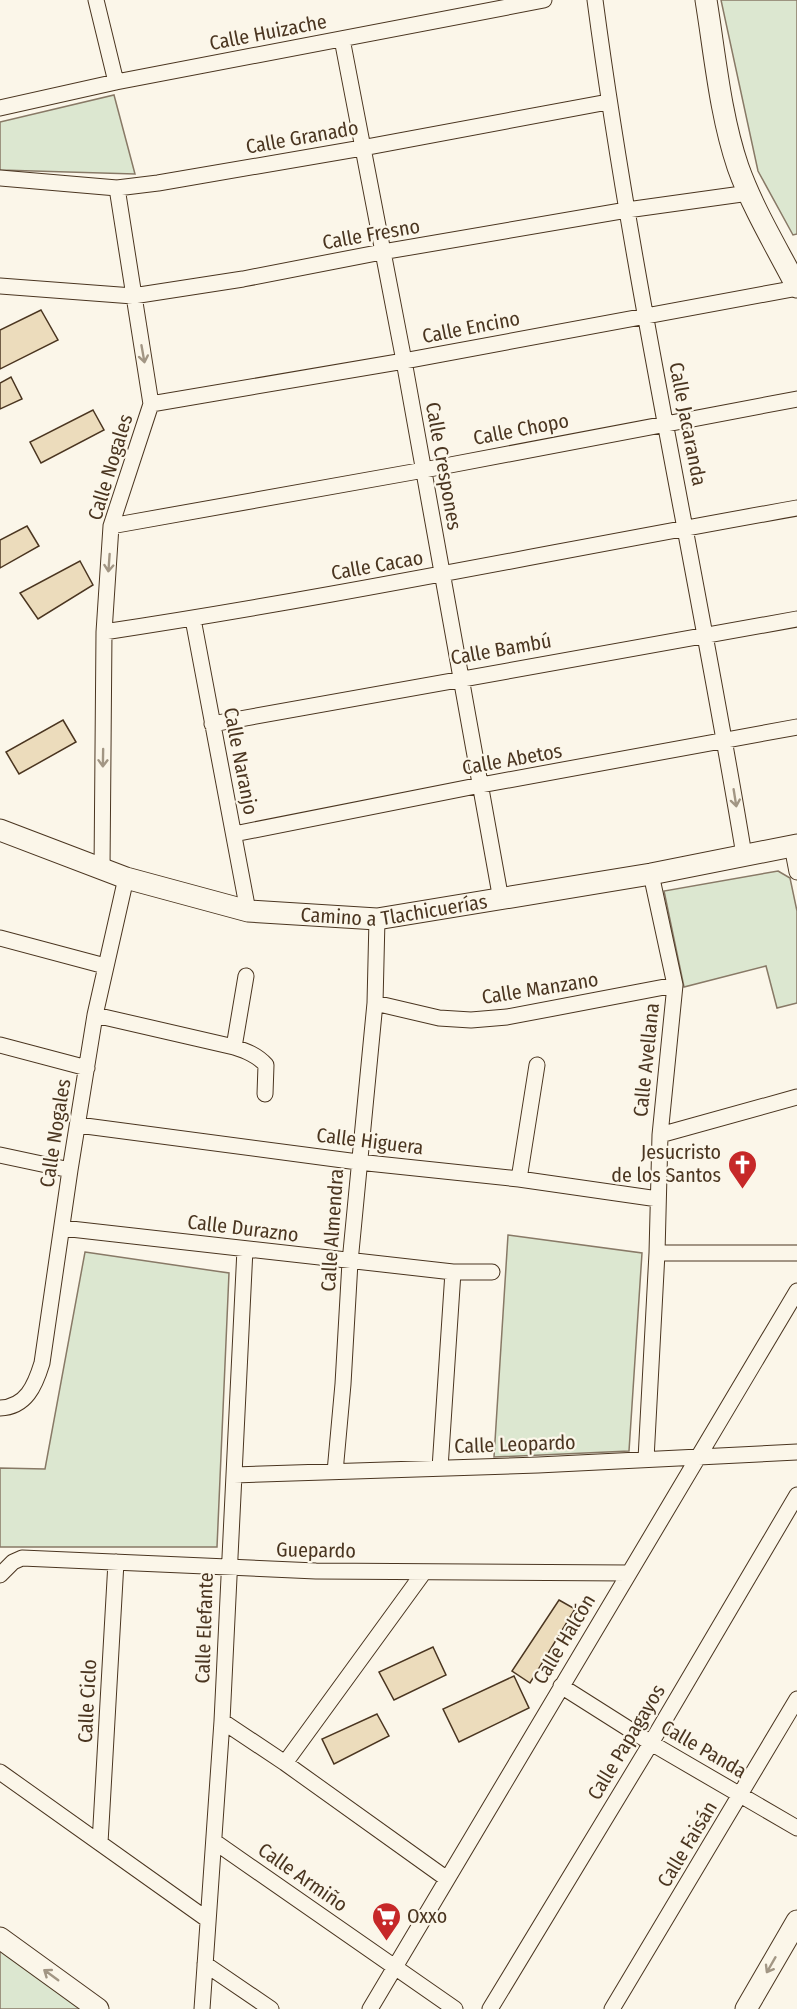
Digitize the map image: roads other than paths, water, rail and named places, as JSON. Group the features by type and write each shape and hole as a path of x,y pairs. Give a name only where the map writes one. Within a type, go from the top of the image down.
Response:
{"street":[{"path":"96,0 116,82"},
{"name":"Calle Huizache","path":"0,108 116,82 544,0"},
{"name":"Calle Jacaranda","path":"595,0 608,102 645,316 667,422 744,855"},
{"path":"706,0 729,135 738,167 797,287"},
{"name":"Calle Crespones","path":"342,39 404,361 501,900"},
{"name":"Calle Granado","path":"0,178 117,188 363,148 608,102"},
{"name":"Calle Nogales","path":"102,870 104,632 111,526 151,404 117,188"},
{"name":"Calle Fresno","path":"0,286 133,296 243,279 382,252 627,210 749,193"},
{"name":"Calle Encino","path":"151,404 404,361 797,287"},
{"name":"Calle Chopo","path":"111,526 424,470 797,399"},
{"name":"Calle Cacao","path":"104,632 194,619 442,575 797,508"},
{"name":"Calle Naranjo","path":"194,619 248,911"},
{"name":"Calle Bambú","path":"212,724 797,619"},
{"name":"Calle Abetos","path":"234,834 481,785 797,727"},
{"name":"Camino a Tlachicuerías","path":"0,830 126,878 248,911 377,919 651,874 794,845"},
{"path":"794,845 797,872"},
{"name":"Calle Avellana","path":"645,1459 657,1253 660,1135 675,985 651,874"},
{"name":"Calle Nogales","path":"0,1408 14,1406 29,1394 37,1381 42,1363 95,1015 126,878"},
{"name":"Calle Almendra","path":"335,1472 358,1162 375,1003 377,919"},
{"path":"0,938 105,966"},
{"path":"234,1047 246,976"},
{"name":"Calle Manzano","path":"375,1003 439,1018 471,1020 507,1017 675,985"},
{"path":"95,1015 234,1047 260,1058 266,1065 265,1094"},
{"path":"0,1045 87,1068"},
{"path":"519,1179 537,1065"},
{"path":"660,1135 797,1096"},
{"name":"Calle Higuera","path":"78,1125 358,1162 519,1179 658,1199"},
{"path":"0,1155 70,1170"},
{"name":"Calle Durazno","path":"62,1228 350,1262 453,1272 492,1272"},
{"name":"Calle Elefante","path":"202,2009 222,1721 244,1249"},
{"path":"657,1253 797,1253"},
{"path":"440,1468 453,1272"},
{"name":"Calle Halcón","path":"370,2009 797,1292"},
{"name":"Calle Leopardo","path":"234,1474 440,1468 797,1452"},
{"name":"Calle Papagayos","path":"490,2009 651,1743 797,1495"},
{"name":"Guepardo","path":"3,1571 22,1558 228,1569 628,1573"},
{"name":"Calle Ciclo","path":"100,1843 116,1562"},
{"path":"285,1764 424,1572"},
{"name":"Calle Panda","path":"561,1686 651,1743 797,1828"},
{"name":"Calle Faisán","path":"612,2009 797,1699"},
{"path":"222,1721 447,1879"},
{"path":"0,1772 208,1920"},
{"name":"Calle Armiño","path":"215,1842 455,2009"},
{"path":"746,2009 794,1934"},
{"path":"0,1938 98,2009"},
{"path":"205,1964 271,2009"}],"place":[{"name":"Jesucristo de los Santos","path":"742,1190"},
{"name":"Oxxo","path":"386,1942"}]}
